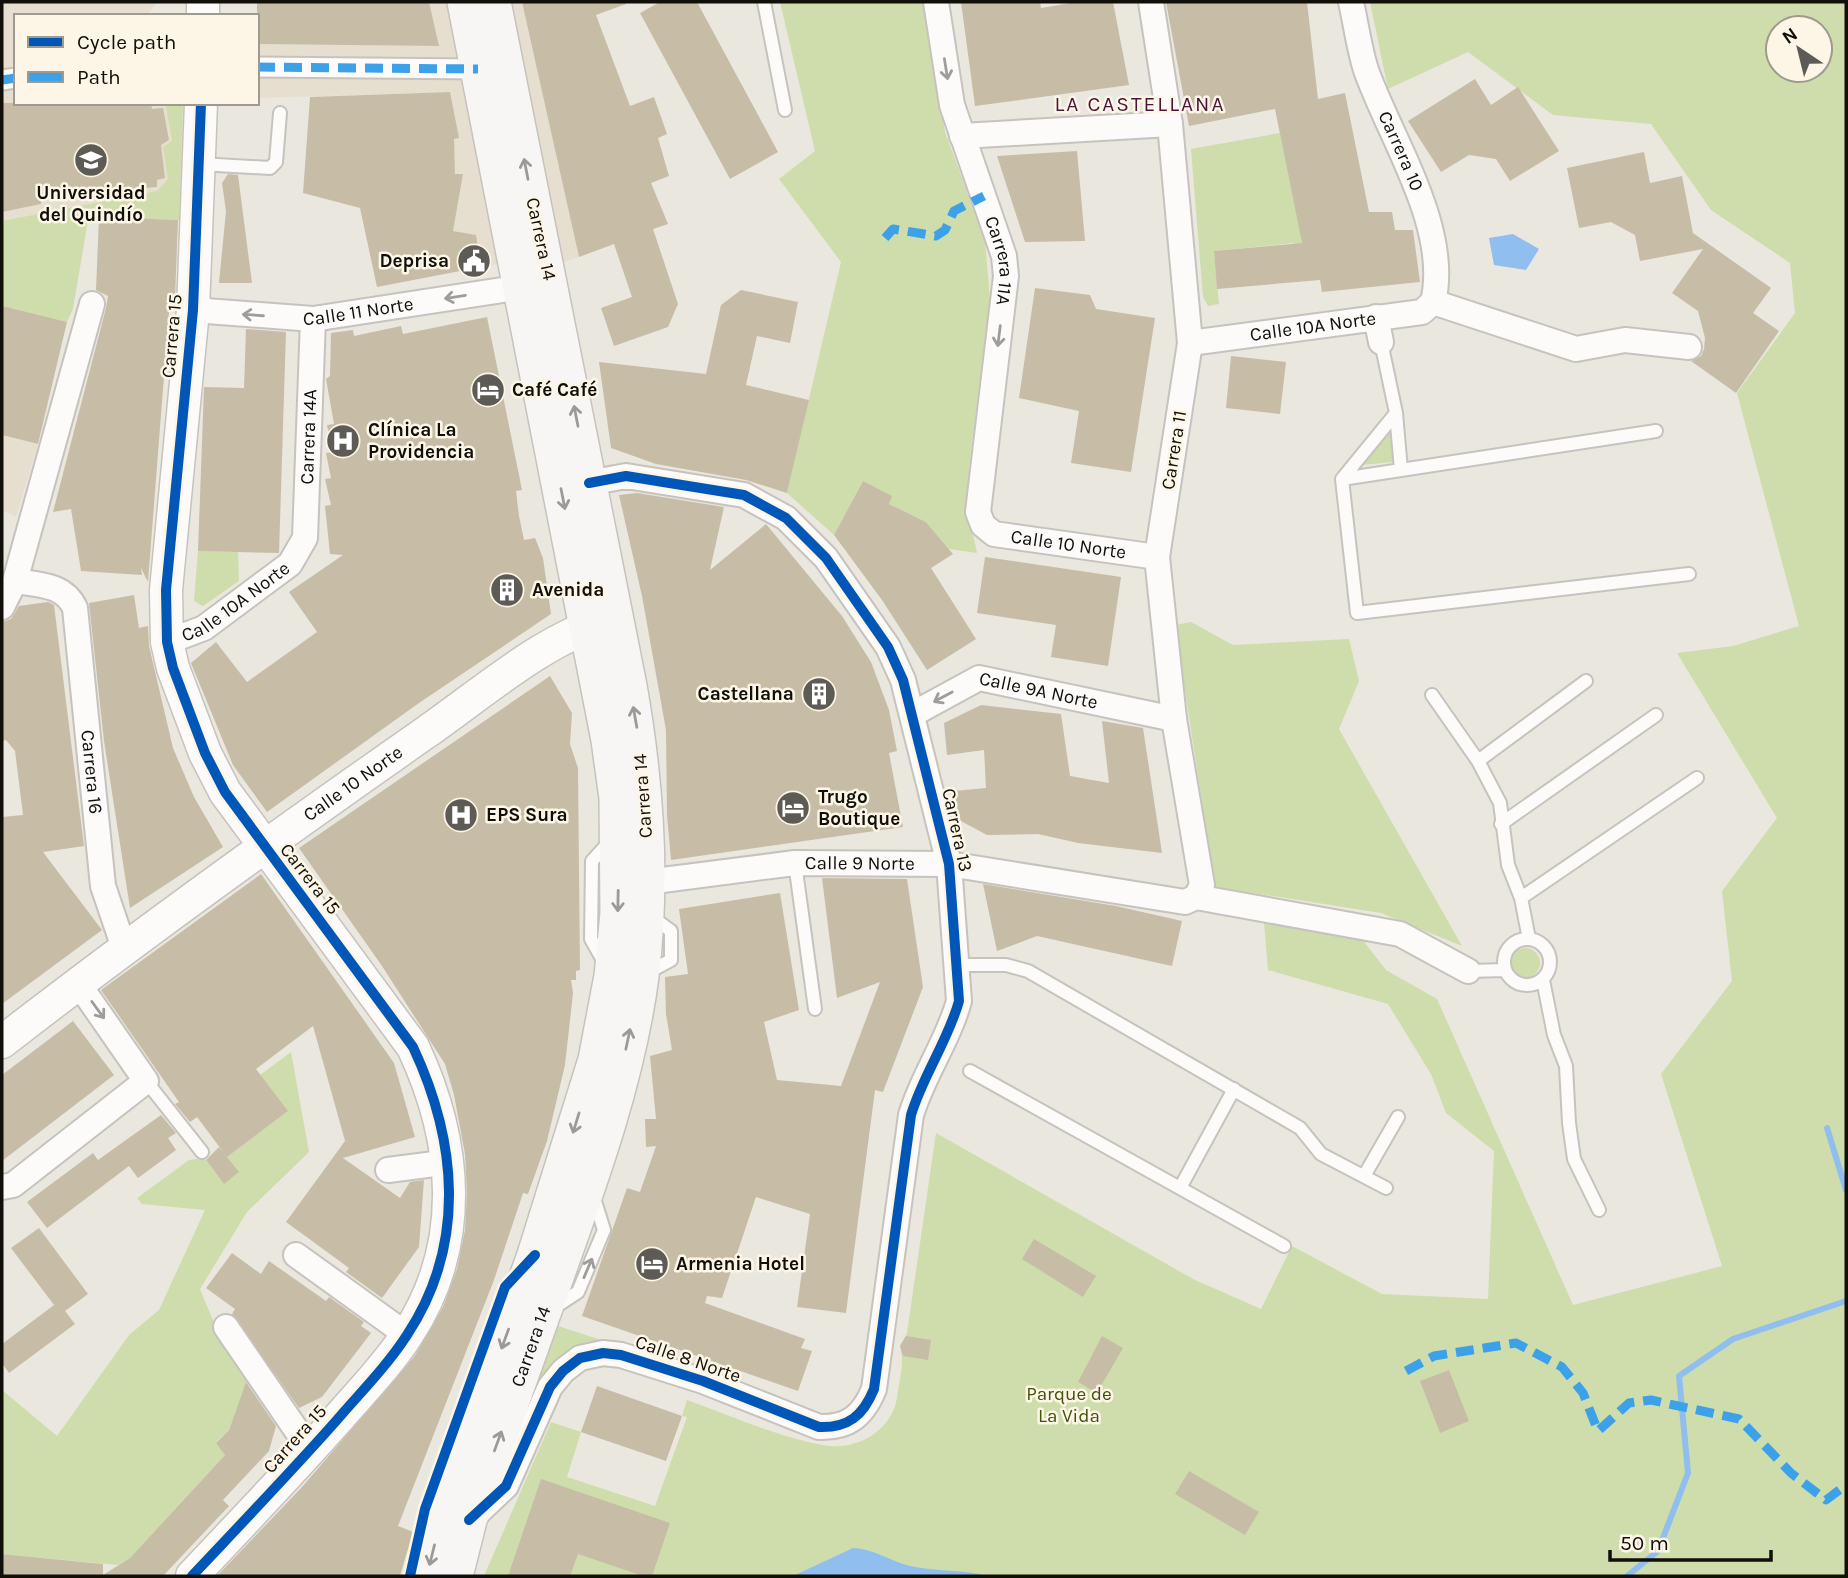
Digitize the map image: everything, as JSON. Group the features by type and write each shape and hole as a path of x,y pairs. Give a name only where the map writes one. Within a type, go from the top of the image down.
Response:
{"main road":[{"name":"Carrera 14","path":"427,1576 443,1514 534,1255 596,1060 626,976 646,897 646,801 641,761 601,622 522,287 465,2"},
{"name":"Carrera 14","path":"455,1576 469,1520 589,1184 622,1065 626,976 618,914 618,832 589,483 493,2"}],"street":[{"name":"Carrera 11A","path":"936,2 952,105 1004,256 1006,276 978,512 983,525"},
{"name":"Carrera 11","path":"1151,2 1170,124 1190,343 1157,557 1174,719 1202,885 1196,897"},
{"name":"Carrera 10","path":"1351,2 1365,67 1432,230 1436,290 1433,302"},
{"path":"259,67 478,69"},
{"name":"Carrera 15","path":"192,1576 310,1450 407,1335 428,1298 442,1255 450,1162 433,1088 413,1047 263,847 215,774 173,668 167,642 166,590 193,310 201,105"},
{"path":"962,136 1170,124"},
{"name":"Calle 11 Norte","path":"193,310 313,319 522,287"},
{"path":"1433,302 1576,349 1625,340 1689,347"},
{"name":"Calle 10A Norte","path":"1190,343 1422,312 1433,302"},
{"path":"2,607 15,581 92,304"},
{"path":"1376,317 1381,342"},
{"name":"Carrera 14A","path":"299,552 304,538 313,319"},
{"name":"Carrera 13","path":"589,483 626,476 744,495 786,519 826,558 888,647 913,714 949,864 960,1001 953,1023 918,1093 911,1115 874,1389 867,1407 854,1420"},
{"name":"Calle 10 Norte","path":"983,525 994,534 1157,557"},
{"name":"Calle 10A Norte","path":"167,642 204,628 290,564 299,552"},
{"name":"Carrera 16","path":"15,581 61,589 70,597 75,608 103,886 124,948"},
{"name":"Calle 10 Norte","path":"2,1042 124,948 263,847 541,652 601,622"},
{"name":"Calle 9A Norte","path":"913,714 979,678 1174,719"},
{"name":"Calle 9 Norte","path":"646,897 795,863 949,864 1185,902 1196,897 1401,934 1468,971"},
{"path":"8,1186 146,1081 78,983"},
{"path":"388,1170 450,1162"},
{"path":"296,1255 407,1335"},
{"path":"226,1327 310,1450"},
{"name":"Calle 8 Norte","path":"469,1520 506,1486 550,1387 563,1370 580,1358 603,1353 621,1355 703,1381 819,1427 838,1428 854,1420"}],"lane":[{"path":"764,2 785,110"},
{"path":"198,164 270,168 276,162 279,113"},
{"path":"1381,342 1396,413 1401,470"},
{"path":"1396,413 1342,480 1357,613 1689,575"},
{"path":"1342,480 1656,431"},
{"path":"1478,761 1586,681"},
{"path":"1432,695 1478,761 1500,803 1508,865 1521,898 1529,939"},
{"path":"1501,824 1656,715"},
{"path":"1521,898 1697,778"},
{"path":"795,863 815,1009"},
{"path":"1543,979 1524,985 1512,980 1503,962 1509,947 1529,939 1540,943 1548,952 1550,966 1543,979 1554,1035 1566,1066 1574,1159 1599,1210"},
{"path":"956,965 1006,965 1028,971 1300,1128 1321,1154 1386,1188"},
{"path":"1468,971 1505,970"},
{"path":"970,1071 1284,1246"},
{"path":"146,1081 202,1152"},
{"path":"1180,1188 1234,1089"},
{"path":"1364,1176 1398,1117"}],"shaded area":[{"name":"Universidad del Quindío","path":"2,2 156,2 148,14 14,14 14,105 183,105 179,220 99,217 2,233"},
{"path":"429,2 522,2 579,257 547,268 516,261 481,267 475,235 453,231 463,174 455,174 450,92 259,98 259,44 438,46"},
{"path":"2,435 38,444 16,517 2,510"}],"green space":[{"path":"780,2 924,2 945,132 985,240 990,299 969,467 968,511 977,553 949,549 926,522 889,504 891,496 863,481 834,535 787,493 841,262 779,179 815,151"},
{"name":"Parque de La Vida","path":"1370,2 1846,2 1846,1576 484,1576 551,1422 581,1432 567,1477 655,1506 687,1417 682,1416 687,1400 778,1433 830,1446 852,1444 882,1428 894,1409 897,1398 902,1365 900,1346 907,1333 936,1133 1193,1279 1261,1309 1292,1246 1382,1294 1488,1299 1494,1151 1446,1113 1431,1074 1388,1004 1268,970 1264,922 1362,939 1386,970 1437,999 1573,1305 1722,1266 1661,1074 1732,981 1722,891 1777,818 1677,653 1733,646 1799,626 1737,393 1795,313 1790,263 1711,210 1651,124 1553,115 1468,52 1388,89"},
{"path":"183,105 179,220 99,217 88,220 73,309 67,322 2,307 2,221 157,191 168,179 163,147 172,141 166,106 154,106"},
{"path":"1280,133 1304,251 1294,243 1214,251 1219,304 1208,306 1203,297 1191,149"},
{"path":"1389,423 1393,462 1362,465"},
{"path":"198,551 238,552 239,581 203,606 194,601"},
{"path":"1191,622 1233,645 1349,639 1359,681 1339,729 1462,946 1381,913 1215,887 1175,625"},
{"path":"1525,948 1536,952 1540,963 1536,974 1525,978 1514,974 1510,963 1514,952"},
{"path":"291,1052 309,1152 247,1212 200,1289 219,1335 248,1377 229,1430 216,1442 225,1455 130,1558 118,1565 2,1554 2,1390 57,1436 129,1335 159,1310 205,1210 142,1204 137,1198 189,1160 204,1158 224,1183 238,1173 227,1157 287,1112 260,1075"},
{"path":"552,1324 601,1340 601,1343 542,1381 532,1378"}],"water":[{"path":"1513,234 1539,249 1526,270 1494,265 1489,238"},
{"path":"853,1548 910,1566 987,1576 793,1576"}],"building":[{"path":"257,2 429,2 439,46 259,44"},
{"path":"522,2 626,2 596,15 630,106 654,97 667,134 658,138 669,176 651,183 668,224 653,229 678,304 668,327 614,346 601,308 632,297 614,244 579,257"},
{"path":"660,2 697,2 778,152 730,179 640,13"},
{"path":"961,2 1040,2 1041,8 1077,2 1113,2 1129,85 975,106"},
{"path":"1166,2 1307,2 1318,99 1345,93 1369,212 1392,212 1395,230 1413,230 1420,282 1322,292 1320,280 1217,289 1214,251 1302,243 1275,109 1189,126"},
{"path":"1475,79 1491,105 1518,87 1559,151 1510,181 1496,159 1469,155 1441,172 1408,121"},
{"path":"450,92 459,138 454,139 455,174 463,174 453,231 476,235 481,267 377,287 360,208 303,193 310,97"},
{"path":"2,103 151,105 152,109 163,108 169,140 161,145 165,178 157,180 157,187 41,196 41,204 2,212"},
{"path":"1077,151 1085,241 1025,242 997,156"},
{"path":"1644,152 1650,183 1682,176 1693,233 1771,288 1753,313 1779,331 1736,393 1691,361 1701,356 1704,349 1705,338 1698,311 1672,293 1703,249 1640,261 1635,235 1611,222 1579,228 1567,168"},
{"path":"228,174 238,175 252,283 219,283 226,211 222,183"},
{"path":"99,217 178,220 175,299 170,299 148,582 141,568 142,575 81,571 71,509 53,512 108,296 96,290"},
{"path":"1035,288 1090,295 1096,309 1155,318 1131,472 1071,463 1079,411 1019,398"},
{"path":"741,290 798,302 790,343 757,336 746,385 809,400 787,493 746,480 656,464 611,448 599,362 706,374 721,305"},
{"path":"2,306 67,322 38,444 2,435"},
{"path":"487,317 522,490 516,491 524,540 535,538 543,558 551,614 419,703 267,812 233,765 191,663 216,642 247,682 317,632 289,592 343,555 330,554 325,506 331,505 325,479 331,478 326,453 333,452 327,425 334,424 326,379 330,376 331,333 353,330 354,336 401,326 403,334"},
{"path":"246,329 286,332 279,553 198,551 204,387 244,388"},
{"path":"1231,356 1286,362 1280,414 1226,408"},
{"path":"863,481 892,496 889,504 926,522 953,554 931,568 976,639 927,670 882,600 834,535"},
{"path":"637,493 724,507 710,570 766,524 842,616 871,662 889,710 897,751 889,753 903,827 671,860 667,815 666,730 642,596 619,495"},
{"path":"985,557 1121,577 1108,666 1051,657 1056,625 977,613"},
{"path":"134,595 139,628 148,626 149,646 173,748 194,797 223,847 130,908 104,741 89,603"},
{"path":"48,602 54,605 84,846 43,852 102,930 2,1004 2,817 23,815 15,751 6,740 2,741 2,622 11,619 19,606"},
{"path":"550,676 572,713 570,744 578,768 580,970 576,971 576,980 571,980 573,993 565,1065 547,1141 528,1194 523,1193 494,1280 398,1526 413,1532 400,1576 217,1576 302,1487 414,1357 443,1307 457,1269 465,1230 465,1154 445,1064 382,966 299,848"},
{"path":"981,705 1061,714 1070,776 1109,783 1102,721 1143,728 1162,853 1078,843 1038,834 987,835 959,820 954,791 986,788 984,750 947,755 944,723"},
{"path":"261,874 394,1063 415,1137 343,1158 400,1198 410,1182 424,1180 419,1247 382,1298 346,1272 349,1268 286,1222 345,1141 313,1026 256,1069 288,1111 227,1157 197,1117 190,1122 175,1104 179,1102 101,990"},
{"path":"822,878 907,879 923,987 883,1092 875,1090 846,1313 797,1307 810,1214 756,1197 722,1298 707,1296 705,1303 805,1339 801,1348 812,1351 798,1391 582,1316 627,1188 640,1192 656,1146 646,1147 645,1119 656,1119 650,1056 672,1050 666,1014 665,977 688,974 679,909 780,893 799,1010 764,1022 777,1080 841,1086 880,982 837,998"},
{"path":"983,884 1116,906 1182,921 1172,966 1037,936 997,951"},
{"path":"73,1021 114,1075 2,1161 2,1075"},
{"path":"161,1115 176,1133 168,1138 176,1150 138,1178 129,1166 47,1228 27,1202 93,1153 98,1160"},
{"path":"219,1147 239,1172 224,1184 206,1160"},
{"path":"39,1228 88,1294 65,1311 75,1324 9,1373 2,1363 2,1344 54,1305 11,1248"},
{"path":"1034,1239 1096,1276 1083,1297 1022,1259"},
{"path":"232,1253 261,1274 269,1261 326,1301 329,1297 364,1322 361,1326 371,1333 322,1397 299,1408 232,1314 235,1309 206,1288"},
{"path":"906,1336 931,1340 928,1360 903,1356 900,1346"},
{"path":"1102,1336 1123,1348 1097,1393 1078,1382"},
{"path":"1449,1370 1469,1421 1440,1433 1420,1381"},
{"path":"246,1382 276,1426 269,1451 223,1500 229,1506 163,1576 2,1576 2,1554 103,1564 103,1575 130,1558 225,1455 216,1443 229,1430"},
{"path":"597,1386 682,1416 666,1461 581,1432"},
{"path":"1189,1471 1259,1512 1245,1535 1175,1494"},
{"path":"541,1479 670,1523 652,1576 643,1576 578,1554 570,1576 508,1576"}],"waterway":[{"path":"1827,1128 1846,1190"},
{"path":"1627,1576 1658,1551 1688,1473 1679,1376 1733,1339 1846,1301"}],"marked path":[{"path":"259,67 478,69"},
{"path":"2,80 14,78"},
{"path":"885,238 893,229 936,236 945,230 954,211 984,196"},
{"path":"1406,1371 1434,1356 1516,1343 1562,1367 1583,1393 1598,1431 1629,1403 1651,1400 1739,1419 1791,1473 1826,1500 1846,1485"}],"cycle path":[{"path":"192,1576 336,1421 407,1335 426,1300 439,1265 447,1229 449,1192 439,1119 413,1047 225,792 205,753 173,668 167,642 166,590 193,310 201,105"},
{"path":"469,1520 506,1486 550,1387 563,1371 580,1358 603,1353 621,1355 703,1381 819,1427 846,1423 859,1413 874,1389 911,1115 959,1001 949,864 903,680 888,647 826,558 786,518 744,495 626,476 589,483"},
{"path":"410,1576 425,1509 505,1287 535,1255"}],"place":[{"name":"Universidad del Quindío","path":"91,160"},
{"name":"Deprisa","path":"474,261"},
{"name":"Café Café","path":"488,390"},
{"name":"Clínica La Providencia","path":"343,441"},
{"name":"Avenida","path":"507,590"},
{"name":"Castellana","path":"819,694"},
{"name":"Trugo Boutique","path":"793,808"},
{"name":"EPS Sura","path":"461,815"},
{"name":"Armenia Hotel","path":"652,1264"}],"district":[{"name":"LA CASTELLANA","path":"1140,104"}]}
